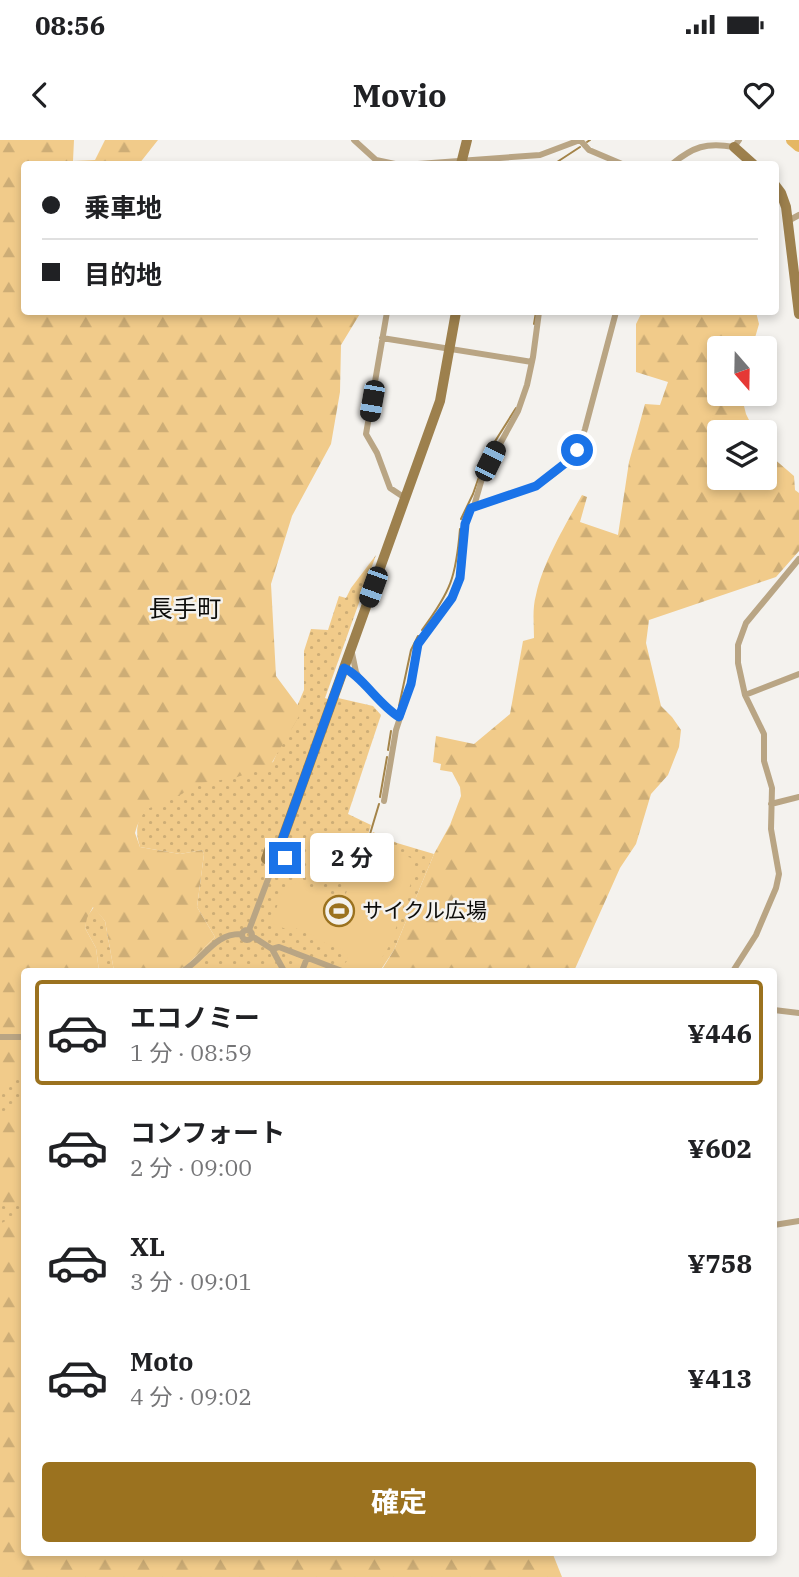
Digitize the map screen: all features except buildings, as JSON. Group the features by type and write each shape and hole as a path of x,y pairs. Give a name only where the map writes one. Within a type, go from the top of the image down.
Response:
{"street":[{"path":"354,140 376,160 381,161"},
{"path":"462,161 467,140"},
{"path":"481,161 540,155 580,140 589,150 615,161"},
{"path":"676,161 703,145 736,143 751,161"},
{"path":"540,155 541,161"},
{"path":"779,192 788,221 799,314"},
{"path":"788,221 799,215"},
{"path":"386,315 366,433 390,488 405,498"},
{"path":"280,846 439,401 456,315"},
{"path":"384,801 399,717 411,684 418,644 452,598 460,578 465,524 474,506 483,475 518,411 532,362 539,315"},
{"path":"474,506 536,486 572,458 581,443 615,315"},
{"path":"382,338 532,362"},
{"path":"735,968 751,945 779,879 771,829 772,788 764,761 764,734 745,695 737,652 741,632 756,609 799,559"},
{"path":"351,647 356,672 362,683"},
{"path":"344,668 399,717"},
{"path":"745,695 799,674"},
{"path":"771,804 799,797"},
{"path":"251,933 272,866"},
{"path":"188,968 221,937 242,934 245,930 272,950 282,968"},
{"path":"272,950 279,947 334,968"},
{"path":"303,968 307,958"},
{"path":"777,1010 799,1013"},
{"path":"0,1037 21,1037"},
{"path":"777,1225 799,1221"}],"green space":[{"path":"0,140 74,140 73,161 21,161 21,315 359,315 341,345 340,392 331,444 292,516 271,584 276,676 302,711 270,766 234,778 195,784 182,794 145,810 135,833 140,847 180,854 202,850 204,854 197,907 215,937 182,968 113,968 105,921 93,907 85,928 96,948 99,968 21,968 21,1075 0,1091"},
{"path":"105,140 158,140 141,161 73,161 95,160"},
{"path":"640,315 757,315 759,324 756,336 707,336 707,406 744,406 749,420 707,420 707,490 777,490 777,461 794,476 795,490 799,493 799,551 776,577 649,620 646,643 661,706 681,730 679,747 668,775 651,794 636,844 620,868 575,968 383,968 394,950 461,796 460,787 452,772 440,770 441,764 433,762 436,736 474,744 510,714 523,641 534,638 534,606 539,582 582,495 587,497 580,522 618,535 629,462 645,404 660,405 668,382 636,372 636,324"},
{"path":"376,555 325,698 336,702 338,698 373,706 381,715 348,814 371,825 368,835 371,836 373,832 397,843 434,854 394,950 382,968 182,968 215,937 197,907 204,854 202,850 180,854 140,847 137,830 141,816 161,790 273,762 304,690 304,651 311,629 328,630 339,596 346,598"},
{"name":"サイクル広場","path":"365,840 411,858 416,868 391,943 376,968 335,966 342,966 347,961 348,955 344,950 314,939 314,936 295,928 293,932 271,923 283,890 297,882 344,899"},
{"path":"94,907 105,921 113,968 99,968 96,948 85,928 86,918"},
{"path":"21,1020 21,1215 0,1227 0,1030"},
{"path":"15,1104 21,1110 21,1201 15,1204 0,1203 0,1114"},
{"path":"21,1213 21,1556 554,1556 562,1577 0,1577 0,1224"}],"waterway":[{"path":"792,140 799,146"},
{"path":"559,161 580,147"},
{"path":"534,324 536,315"},
{"path":"461,519 487,454 516,408"},
{"path":"422,630 446,594 454,572 460,529"},
{"path":"399,706 411,650 418,636"},
{"path":"388,750 391,731"},
{"path":"380,797 387,757"},
{"path":"370,834 379,804"}],"place":[{"name":"サイクル広場","path":"339,911"}],"district":[{"name":"長手町","path":"185,609"}],"route":[{"path":"285,858 285,850 280,846 344,668 399,717 411,684 418,644 452,598 460,578 465,524 471,508 536,486 572,458 577,450"}]}
